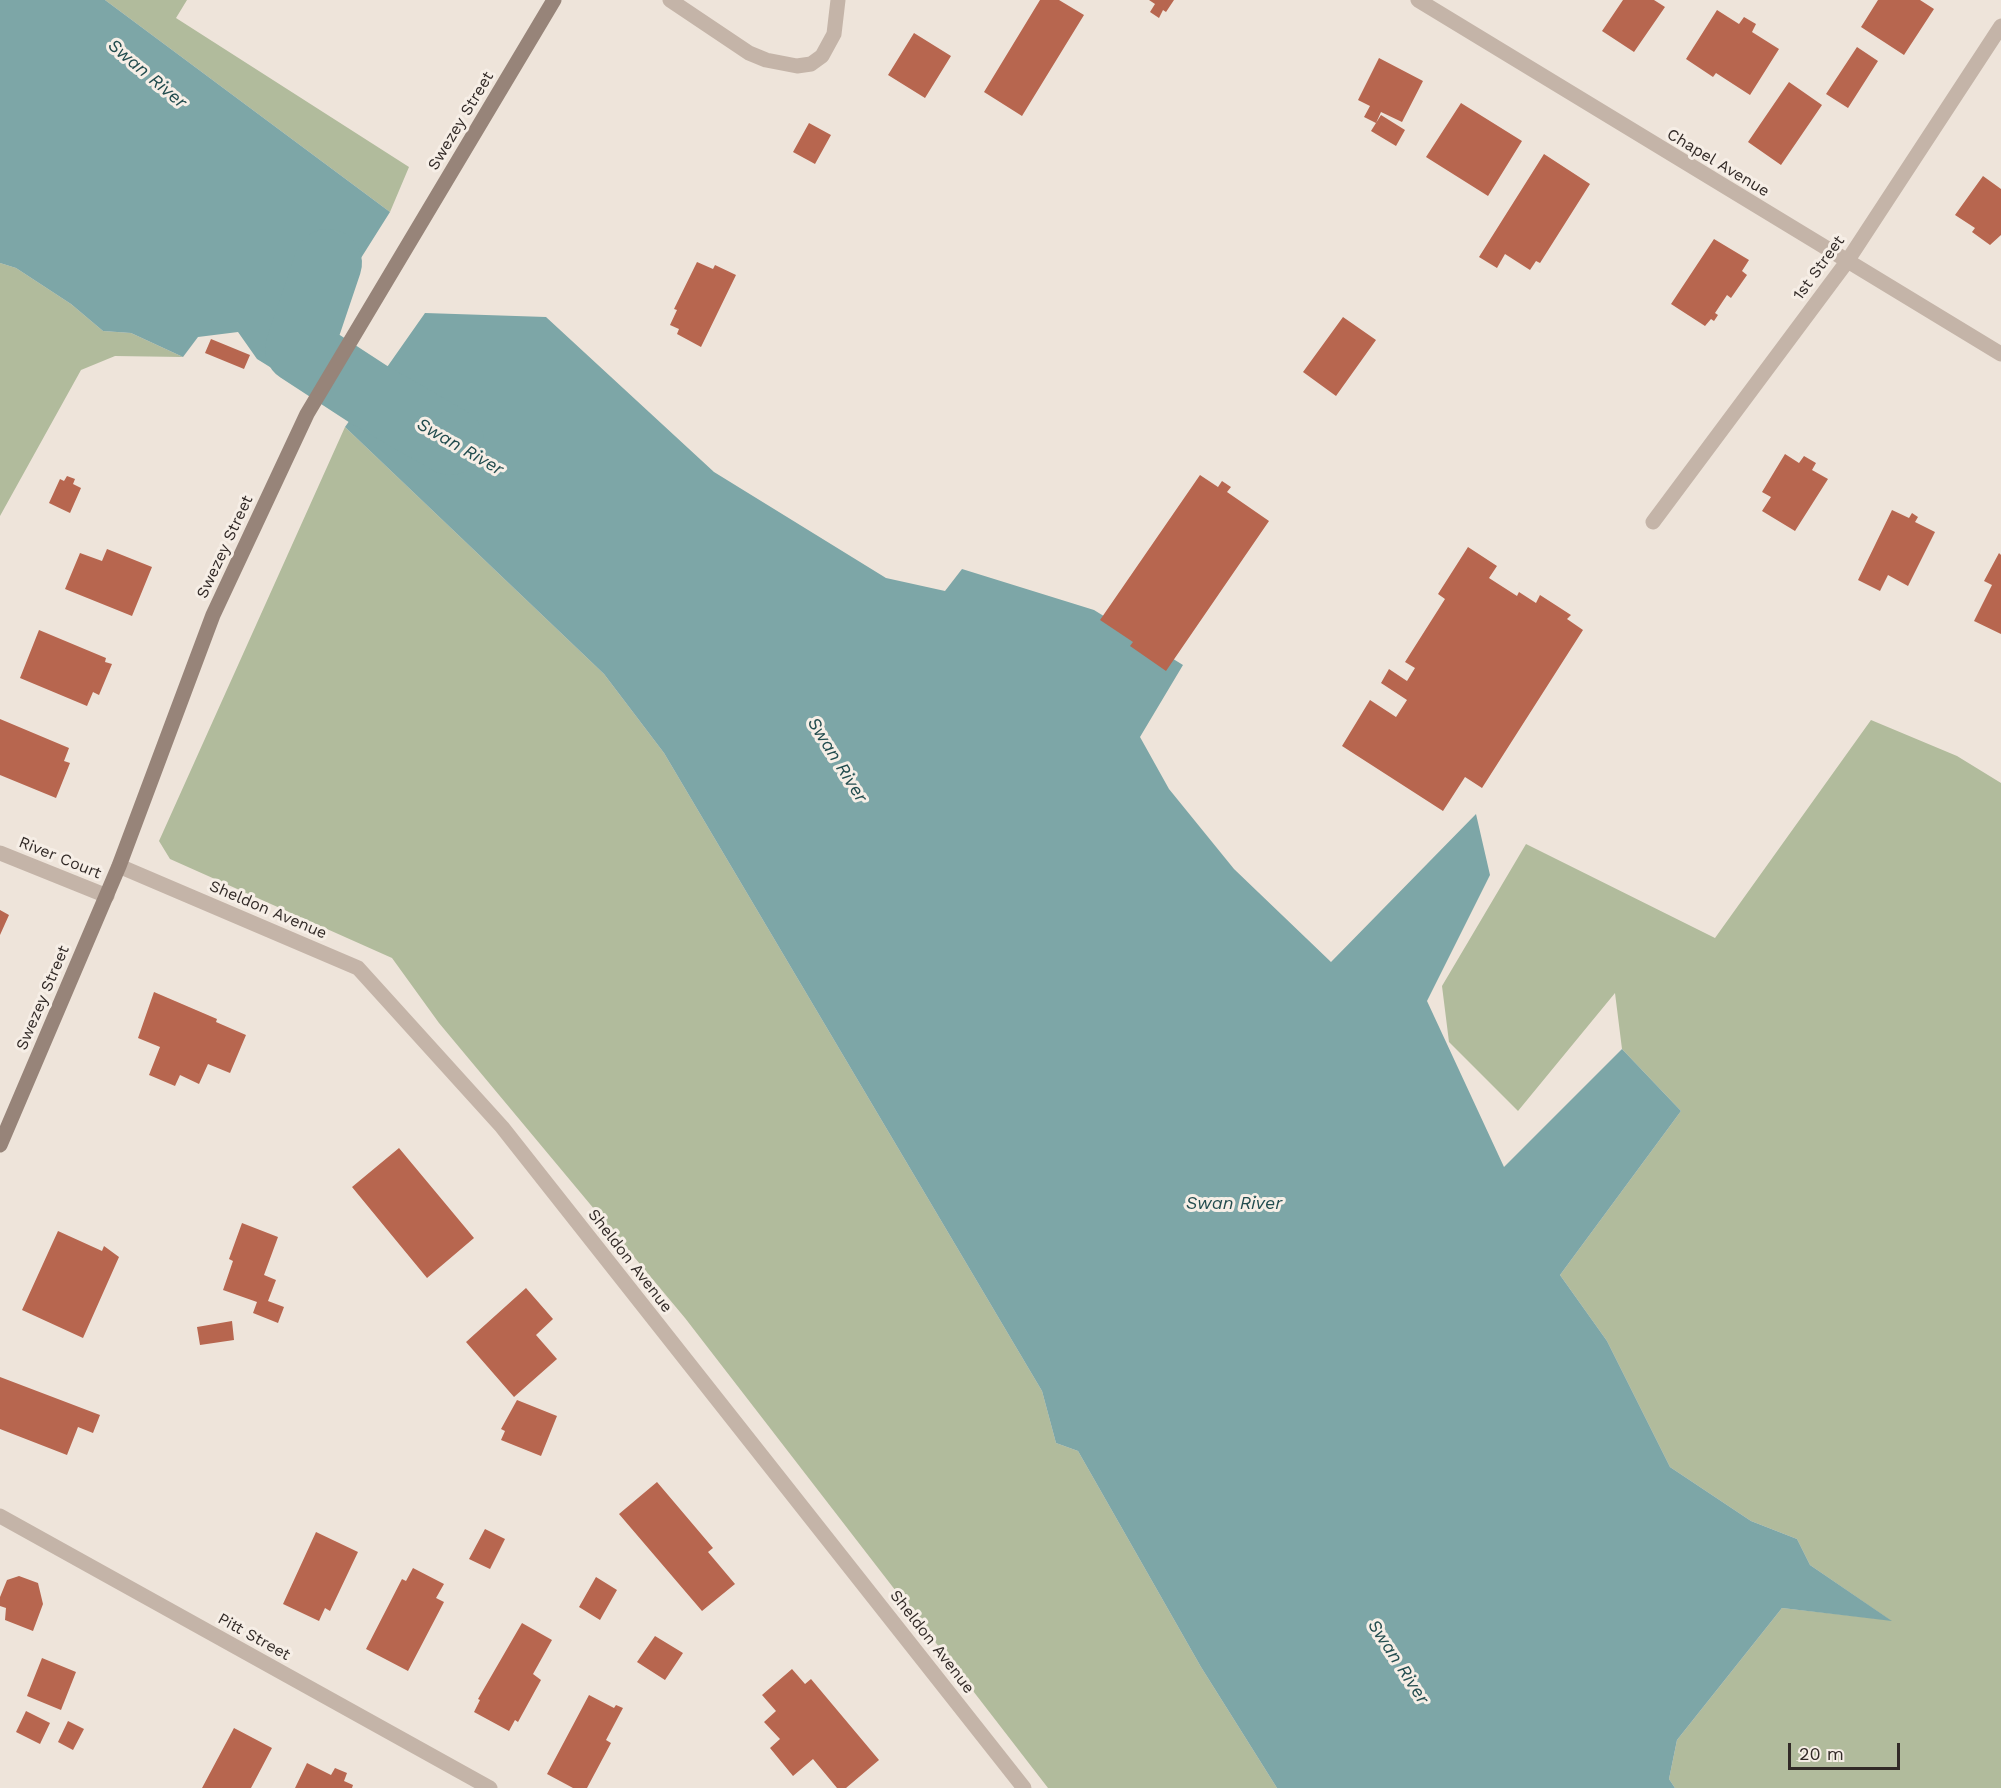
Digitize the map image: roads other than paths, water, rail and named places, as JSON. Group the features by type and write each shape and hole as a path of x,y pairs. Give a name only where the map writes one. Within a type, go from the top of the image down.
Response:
{"street":[{"name":"Swezey Street","path":"0,1145 107,896 213,615 307,414 554,0"},
{"path":"670,0 749,53 766,60 797,66 811,64 822,56 834,34 837,0"},
{"name":"Chapel Avenue","path":"1418,0 1846,262 2001,354"},
{"name":"1st Street","path":"1653,522 1846,262 2001,26"},
{"name":"River Court","path":"0,853 107,896"},
{"name":"Sheldon Avenue","path":"119,866 358,968 502,1127 1024,1788"},
{"name":"Pitt Street","path":"0,1516 490,1788"}],"water":[{"path":"0,0 105,0 390,212 286,377 257,359 238,332 198,337 183,357 131,333 103,331 71,304 16,268 0,263"},
{"name":"Swan River","path":"425,313 546,317 714,472 886,578 945,591 962,569 1094,610 1183,665 1140,737 1169,789 1234,869 1331,962 1476,814 1490,875 1427,1001 1504,1167 1622,1049 1681,1111 1560,1275 1607,1341 1670,1467 1751,1521 1797,1539 1810,1565 1892,1621 1782,1608 1677,1740 1669,1779 1675,1788 1277,1788 1201,1667 1078,1451 1056,1443 1042,1391 664,753 604,674 345,427"}],"waterway":[{"name":"Swan River","path":"328,263 299,349 368,394 450,441"}]}
